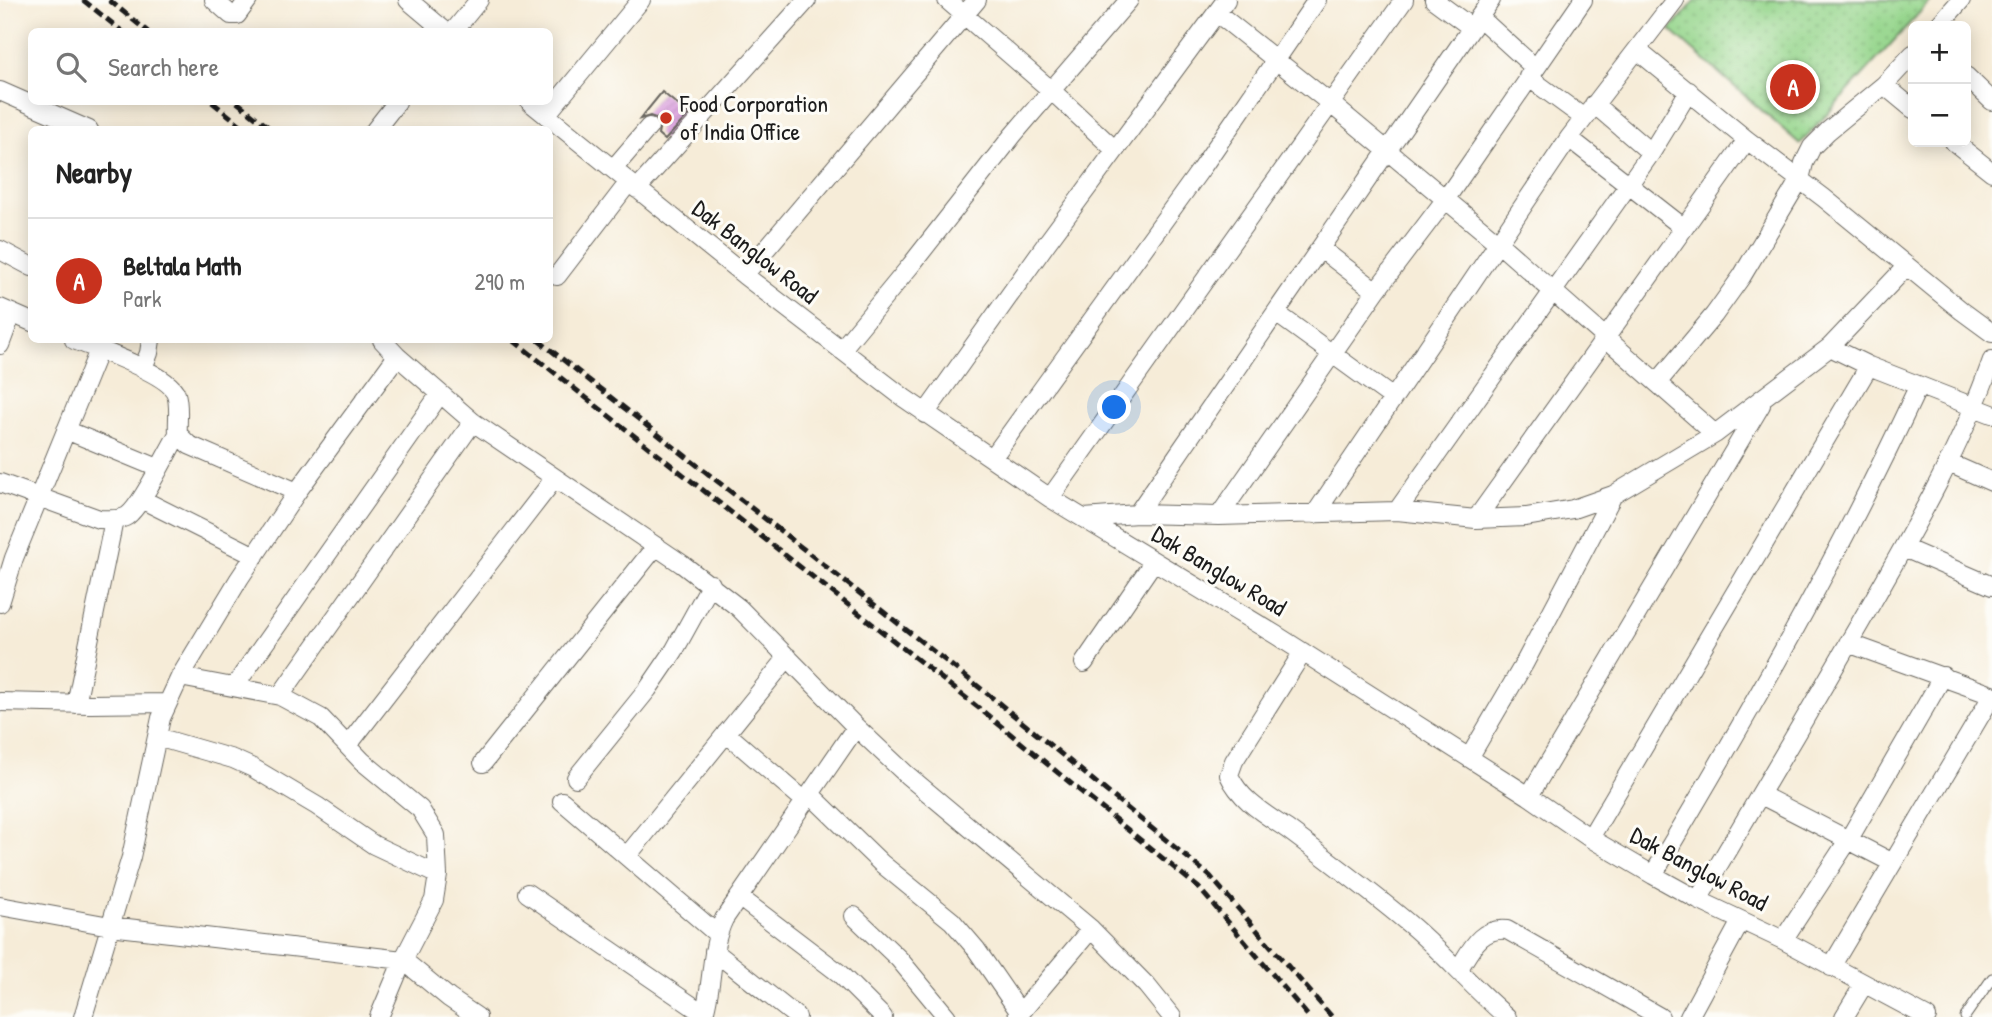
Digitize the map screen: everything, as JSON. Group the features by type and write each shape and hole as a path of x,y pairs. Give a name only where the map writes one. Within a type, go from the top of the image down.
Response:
{"street":[{"path":"214,0 231,15 237,15 248,0"},
{"path":"408,0 441,28"},
{"path":"456,28 479,0"},
{"path":"545,115 642,0"},
{"path":"557,276 633,186 807,0"},
{"path":"947,0 1115,150"},
{"path":"744,275 977,0"},
{"path":"841,350 1013,135 1129,0"},
{"path":"993,457 1208,158 1317,0"},
{"path":"1050,498 1404,0"},
{"path":"1433,0 1475,22 1531,73 1651,153"},
{"path":"1137,514 1491,0"},
{"path":"1219,516 1331,354 1445,200 1583,0"},
{"path":"1315,514 1569,138 1675,0"},
{"path":"1942,21 1961,0"},
{"path":"925,414 1222,6 1275,60 1331,103 1498,243 1715,434"},
{"path":"1637,50 1746,140 1800,179 1906,267 1992,333"},
{"path":"1657,383 1714,315 1742,276 1800,179 1812,146 1884,85 1908,59"},
{"path":"1971,81 1992,101"},
{"path":"1884,85 1908,105"},
{"path":"0,91 28,103"},
{"path":"1397,511 1651,153 1689,91"},
{"path":"32,105 80,126"},
{"path":"378,126 395,105"},
{"name":"Dak Banglow Road","path":"533,105 744,275 925,414 993,457 1050,498 1303,652 1653,876 1698,901 1783,940 1927,1017"},
{"path":"613,169 649,127"},
{"path":"1569,138 1684,228"},
{"path":"1476,519 1746,140"},
{"path":"1960,147 1992,172"},
{"path":"1320,248 1377,291"},
{"path":"0,250 28,265"},
{"path":"1084,518 1137,514 1219,516 1397,511 1476,519 1527,517 1573,509 1613,495 1715,434 1765,398 1830,347 1906,267"},
{"path":"0,345 6,311 28,320"},
{"path":"1276,313 1393,398"},
{"path":"0,483 99,519 114,520 128,516 141,499 178,434 176,393 167,383 143,368 82,343"},
{"path":"143,368 151,343"},
{"path":"385,343 473,422 711,584 739,608 906,775 1091,929 1172,1017"},
{"path":"1830,347 1918,387 1984,411"},
{"path":"0,603 14,558 99,350"},
{"path":"83,1017 131,857 161,718 180,677 297,492 397,356"},
{"path":"1698,901 1849,643 1949,463 1984,411 1992,360"},
{"path":"1590,838 1868,366"},
{"path":"1653,876 1722,760 1811,599 1861,505 1918,387"},
{"path":"234,687 440,394"},
{"path":"1529,796 1765,398"},
{"path":"280,696 473,422"},
{"path":"66,430 158,468"},
{"path":"178,434 189,445 297,492"},
{"path":"1949,463 1992,482"},
{"path":"348,745 555,478"},
{"path":"1469,758 1524,664 1613,495"},
{"path":"141,499 255,556"},
{"path":"76,704 114,520"},
{"path":"483,763 656,547"},
{"path":"1903,548 1992,586"},
{"path":"1084,663 1154,561"},
{"path":"576,778 648,689 687,630 711,584"},
{"path":"1831,967 1992,696 1849,643"},
{"path":"1303,652 1234,761 1229,775 1235,789 1353,878 1413,928 1507,1017"},
{"path":"627,856 788,657"},
{"path":"1783,940 1849,839 1943,676"},
{"path":"180,677 280,696 321,718 362,761 420,809 436,835 438,874 434,900 402,960 379,1017"},
{"path":"0,702 168,703"},
{"path":"527,893 704,1015 715,942 739,897 856,727"},
{"path":"726,733 808,797 881,863 952,921 976,949 1018,1015 1091,929"},
{"path":"157,737 233,759 253,768 317,806 374,845 438,874"},
{"path":"1761,795 1894,863"},
{"path":"562,801 627,856 797,1017"},
{"path":"739,897 839,973 883,1017"},
{"path":"0,906 110,926 402,960 477,1017"},
{"path":"854,916 899,959 947,1017"},
{"path":"1689,1017 1741,921"},
{"path":"1458,970 1485,933 1496,929 1507,930 1660,1017"},
{"path":"1844,1017 1864,984"}],"lane":[{"path":"1965,1017 1992,978"}],"green space":[{"path":"1696,0 1931,0 1912,21 1908,21 1908,25 1800,144 1670,30"}],"building":[{"name":"Food Corporation of India Office","path":"662,92 689,114 665,140 658,134 660,124 656,118 650,116 640,119"}],"railway":[{"path":"83,0 118,28"},
{"path":"109,0 143,28"},
{"path":"216,105 242,126"},
{"path":"241,105 267,126"},
{"path":"517,343 980,709 1199,888 1309,1017"},
{"path":"542,343 989,695 1210,876 1332,1017"}],"place":[{"name":"Beltala Math","path":"1793,87"},
{"name":"Food Corporation of India Office","path":"666,118"}]}
